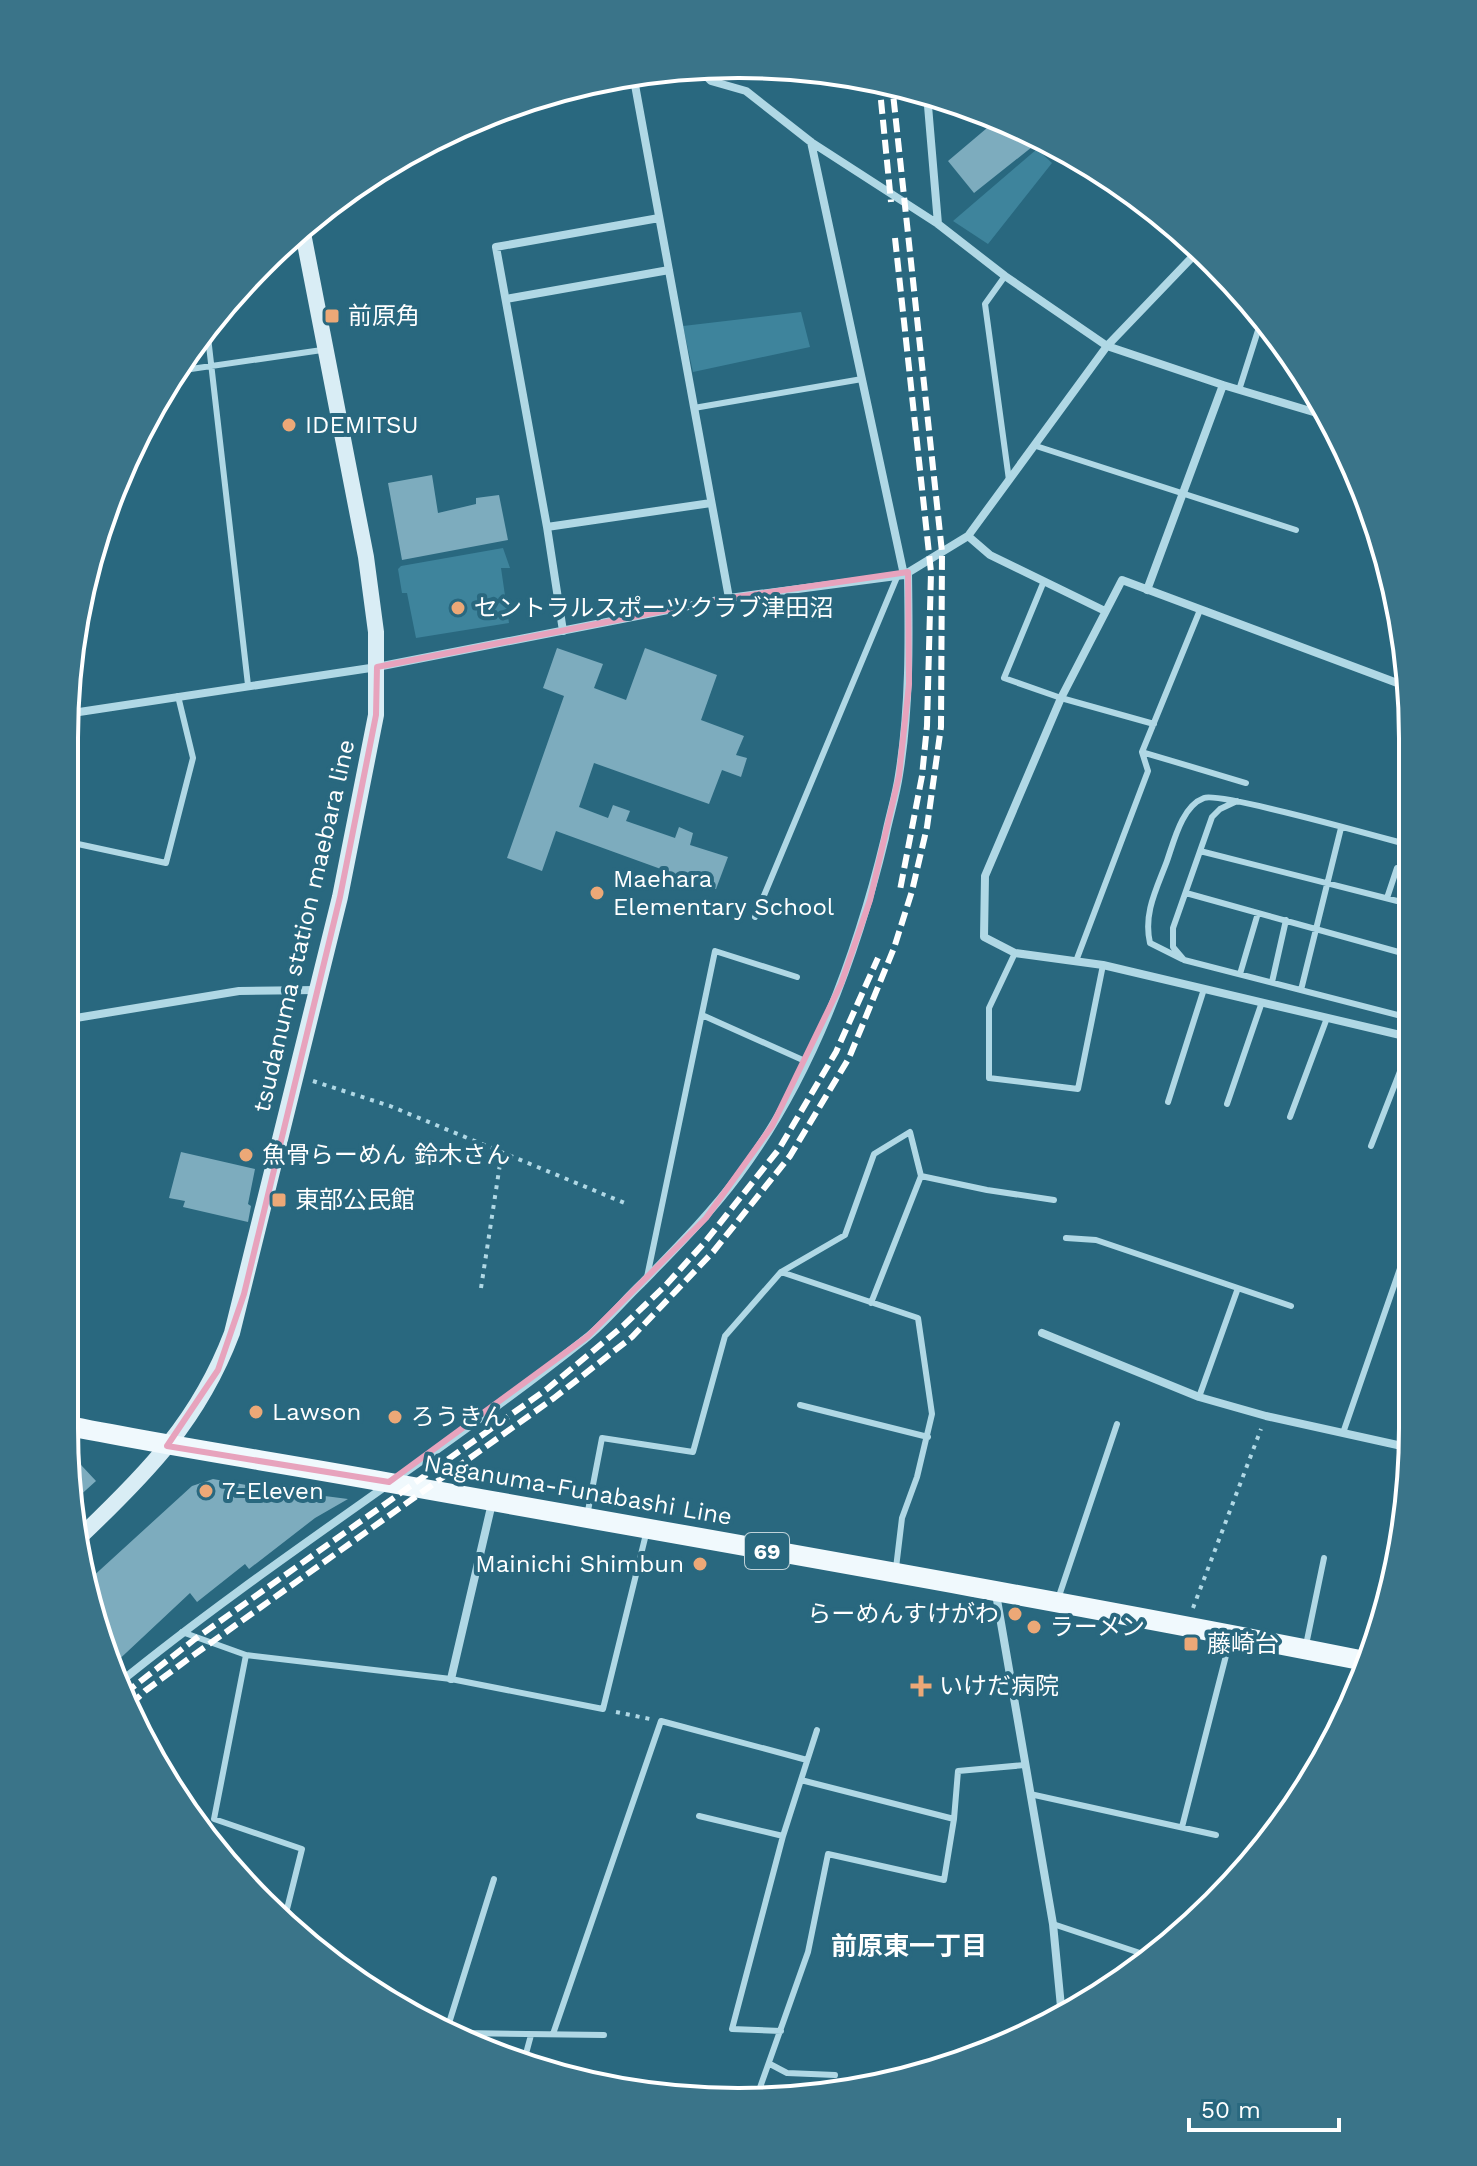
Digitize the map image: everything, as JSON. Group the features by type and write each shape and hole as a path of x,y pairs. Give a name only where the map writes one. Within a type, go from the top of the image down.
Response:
{"main road":[{"name":"tsudanuma station maebara line","path":"87,1530 123,1496 200,1402 218,1370 232,1333 340,897 376,715 376,632 366,557 305,241"},
{"name":"Naganuma-Funabashi Line","path":"78,1428 895,1573 1357,1659"}],"street":[{"path":"709,79 746,91 811,142 938,224 1005,276 1107,346 1313,412"},
{"path":"635,87 729,598"},
{"path":"928,106 938,224"},
{"path":"127,1677 182,1632 588,1336 706,1218 740,1174 772,1126 841,984 870,900 899,776 909,684 903,575 811,142"},
{"path":"563,631 496,247 659,218"},
{"path":"79,712 377,667 729,598 903,575 968,536 1107,346 1192,258"},
{"path":"506,299 669,270"},
{"path":"1147,590 1223,385"},
{"path":"547,527 711,503"},
{"path":"968,536 990,555 1105,611"},
{"path":"1397,683 1122,580 1061,698 985,876 984,937 1015,953 1103,965 1399,1035"},
{"path":"78,1018 239,991 317,990"},
{"path":"1042,1333 1199,1397 1266,1416 1399,1445"},
{"path":"451,1679 492,1503"},
{"path":"996,1593 1053,1924 1061,2004"}],"lane":[{"path":"1005,276 985,304 1009,483"},
{"path":"1239,390 1258,330"},
{"path":"209,343 248,685"},
{"path":"191,370 326,349"},
{"path":"694,408 862,379"},
{"path":"1036,446 1296,530"},
{"path":"755,917 903,575"},
{"path":"1044,581 1004,678 1061,698 1154,724"},
{"path":"1076,961 1148,771 1142,752 1200,610"},
{"path":"78,844 166,863 193,758 178,696"},
{"path":"1142,752 1246,783"},
{"path":"1399,842 1237,801 1204,798 1182,821 1148,911 1150,943 1184,960 1399,1015"},
{"path":"1184,960 1173,947 1173,928 1212,817 1220,809 1237,801"},
{"path":"1301,990 1341,828"},
{"path":"1200,851 1399,901"},
{"path":"1387,898 1399,868"},
{"path":"1186,893 1399,952"},
{"path":"1240,974 1258,913"},
{"path":"1272,982 1286,920"},
{"path":"647,1277 715,951 797,977"},
{"path":"1015,953 989,1008 989,1078 1078,1089 1103,965"},
{"path":"1168,1102 1204,989"},
{"path":"1227,1104 1262,1002"},
{"path":"702,1015 805,1061"},
{"path":"1290,1117 1327,1018"},
{"path":"1371,1146 1399,1074"},
{"path":"586,1519 602,1438 693,1452 725,1336 781,1272 845,1235 874,1154 910,1132 921,1176 871,1303"},
{"path":"921,1176 1054,1200"},
{"path":"1066,1238 1096,1240 1291,1306"},
{"path":"1343,1433 1399,1271"},
{"path":"781,1272 918,1318 932,1414 917,1477 902,1518 895,1573"},
{"path":"1199,1397 1238,1288"},
{"path":"800,1405 928,1437"},
{"path":"1057,1603 1117,1424"},
{"path":"182,1632 246,1655 451,1679 603,1709 647,1530"},
{"path":"1305,1649 1324,1558"},
{"path":"1182,1827 1231,1636"},
{"path":"246,1655 214,1819 302,1849 287,1909"},
{"path":"553,2034 661,1721 807,1760"},
{"path":"781,2031 732,2029 783,1836 817,1730"},
{"path":"760,2087 808,1952 828,1854 944,1880 958,1771 1025,1765"},
{"path":"801,1780 954,1819"},
{"path":"1030,1794 1216,1835"},
{"path":"699,1816 783,1836"},
{"path":"449,2022 494,1879"},
{"path":"1053,1924 1140,1953"},
{"path":"476,2033 604,2035"},
{"path":"526,2053 531,2035"},
{"path":"770,2064 787,2073 835,2075"}],"path":[{"path":"296,1075 390,1106 627,1204"},
{"path":"481,1288 502,1151"},
{"path":"1185,1627 1266,1416"},
{"path":"603,1709 661,1721"}],"highlighted area":[{"path":"908,572 909,684 899,776 870,900 841,984 772,1126 706,1218 588,1336 389,1482 167,1446 218,1370 244,1294 340,897 376,715 377,667 729,598"}],"shaded area":[{"path":"1037,149 1052,163 988,244 953,221"},
{"path":"801,312 810,347 693,372 683,326"},
{"name":"セントラルスポーツクラブ津田沼","path":"503,548 510,568 501,568 509,623 416,638 407,593 402,593 398,569"}],"building":[{"path":"988,127 1032,147 974,193 948,161"},
{"name":"セントラルスポーツクラブ津田沼","path":"432,475 438,513 476,504 476,498 499,495 508,540 402,560 388,483"},
{"path":"557,648 603,664 594,688 626,700 645,648 717,675 701,720 744,736 736,755 747,758 741,777 722,770 709,804 594,763 579,807 608,818 613,805 630,811 626,821 675,838 679,827 693,833 690,845 728,857 716,889 556,831 542,871 507,858 564,696 543,688"},
{"path":"181,1152 255,1169 248,1222 183,1207 185,1201 169,1198"},
{"path":"79,1463 96,1481 82,1494"},
{"path":"213,1479 348,1499 315,1518 249,1569 245,1564 197,1602 190,1593 120,1659 95,1574 192,1486"}],"railway":[{"path":"880,94 891,202"},
{"path":"137,1699 554,1398 632,1337 713,1252 790,1156 849,1058 894,948 912,891 927,827 941,727 942,552 893,97"},
{"path":"895,238 931,572 927,726 922,776 900,890"},
{"path":"132,1688 195,1639 547,1389 623,1326 665,1286 705,1242 779,1149 836,1052 878,958"}],"place":[{"name":"前原角","path":"332,316"},
{"name":"IDEMITSU","path":"289,425"},
{"name":"セントラルスポーツクラブ津田沼","path":"458,608"},
{"name":"Maehara Elementary School","path":"597,893"},
{"name":"魚骨らーめん 鈴木さん","path":"246,1155"},
{"name":"東部公民館","path":"279,1200"},
{"name":"Lawson","path":"256,1412"},
{"name":"ろうきん","path":"395,1417"},
{"name":"7-Eleven","path":"206,1491"},
{"name":"Mainichi Shimbun","path":"700,1564"},
{"name":"らーめんすけがわ","path":"1015,1614"},
{"name":"ラーメン","path":"1034,1627"},
{"name":"藤崎台","path":"1191,1644"},
{"name":"いけだ病院","path":"921,1686"}],"district":[{"name":"前原東一丁目","path":"909,1946"}]}
